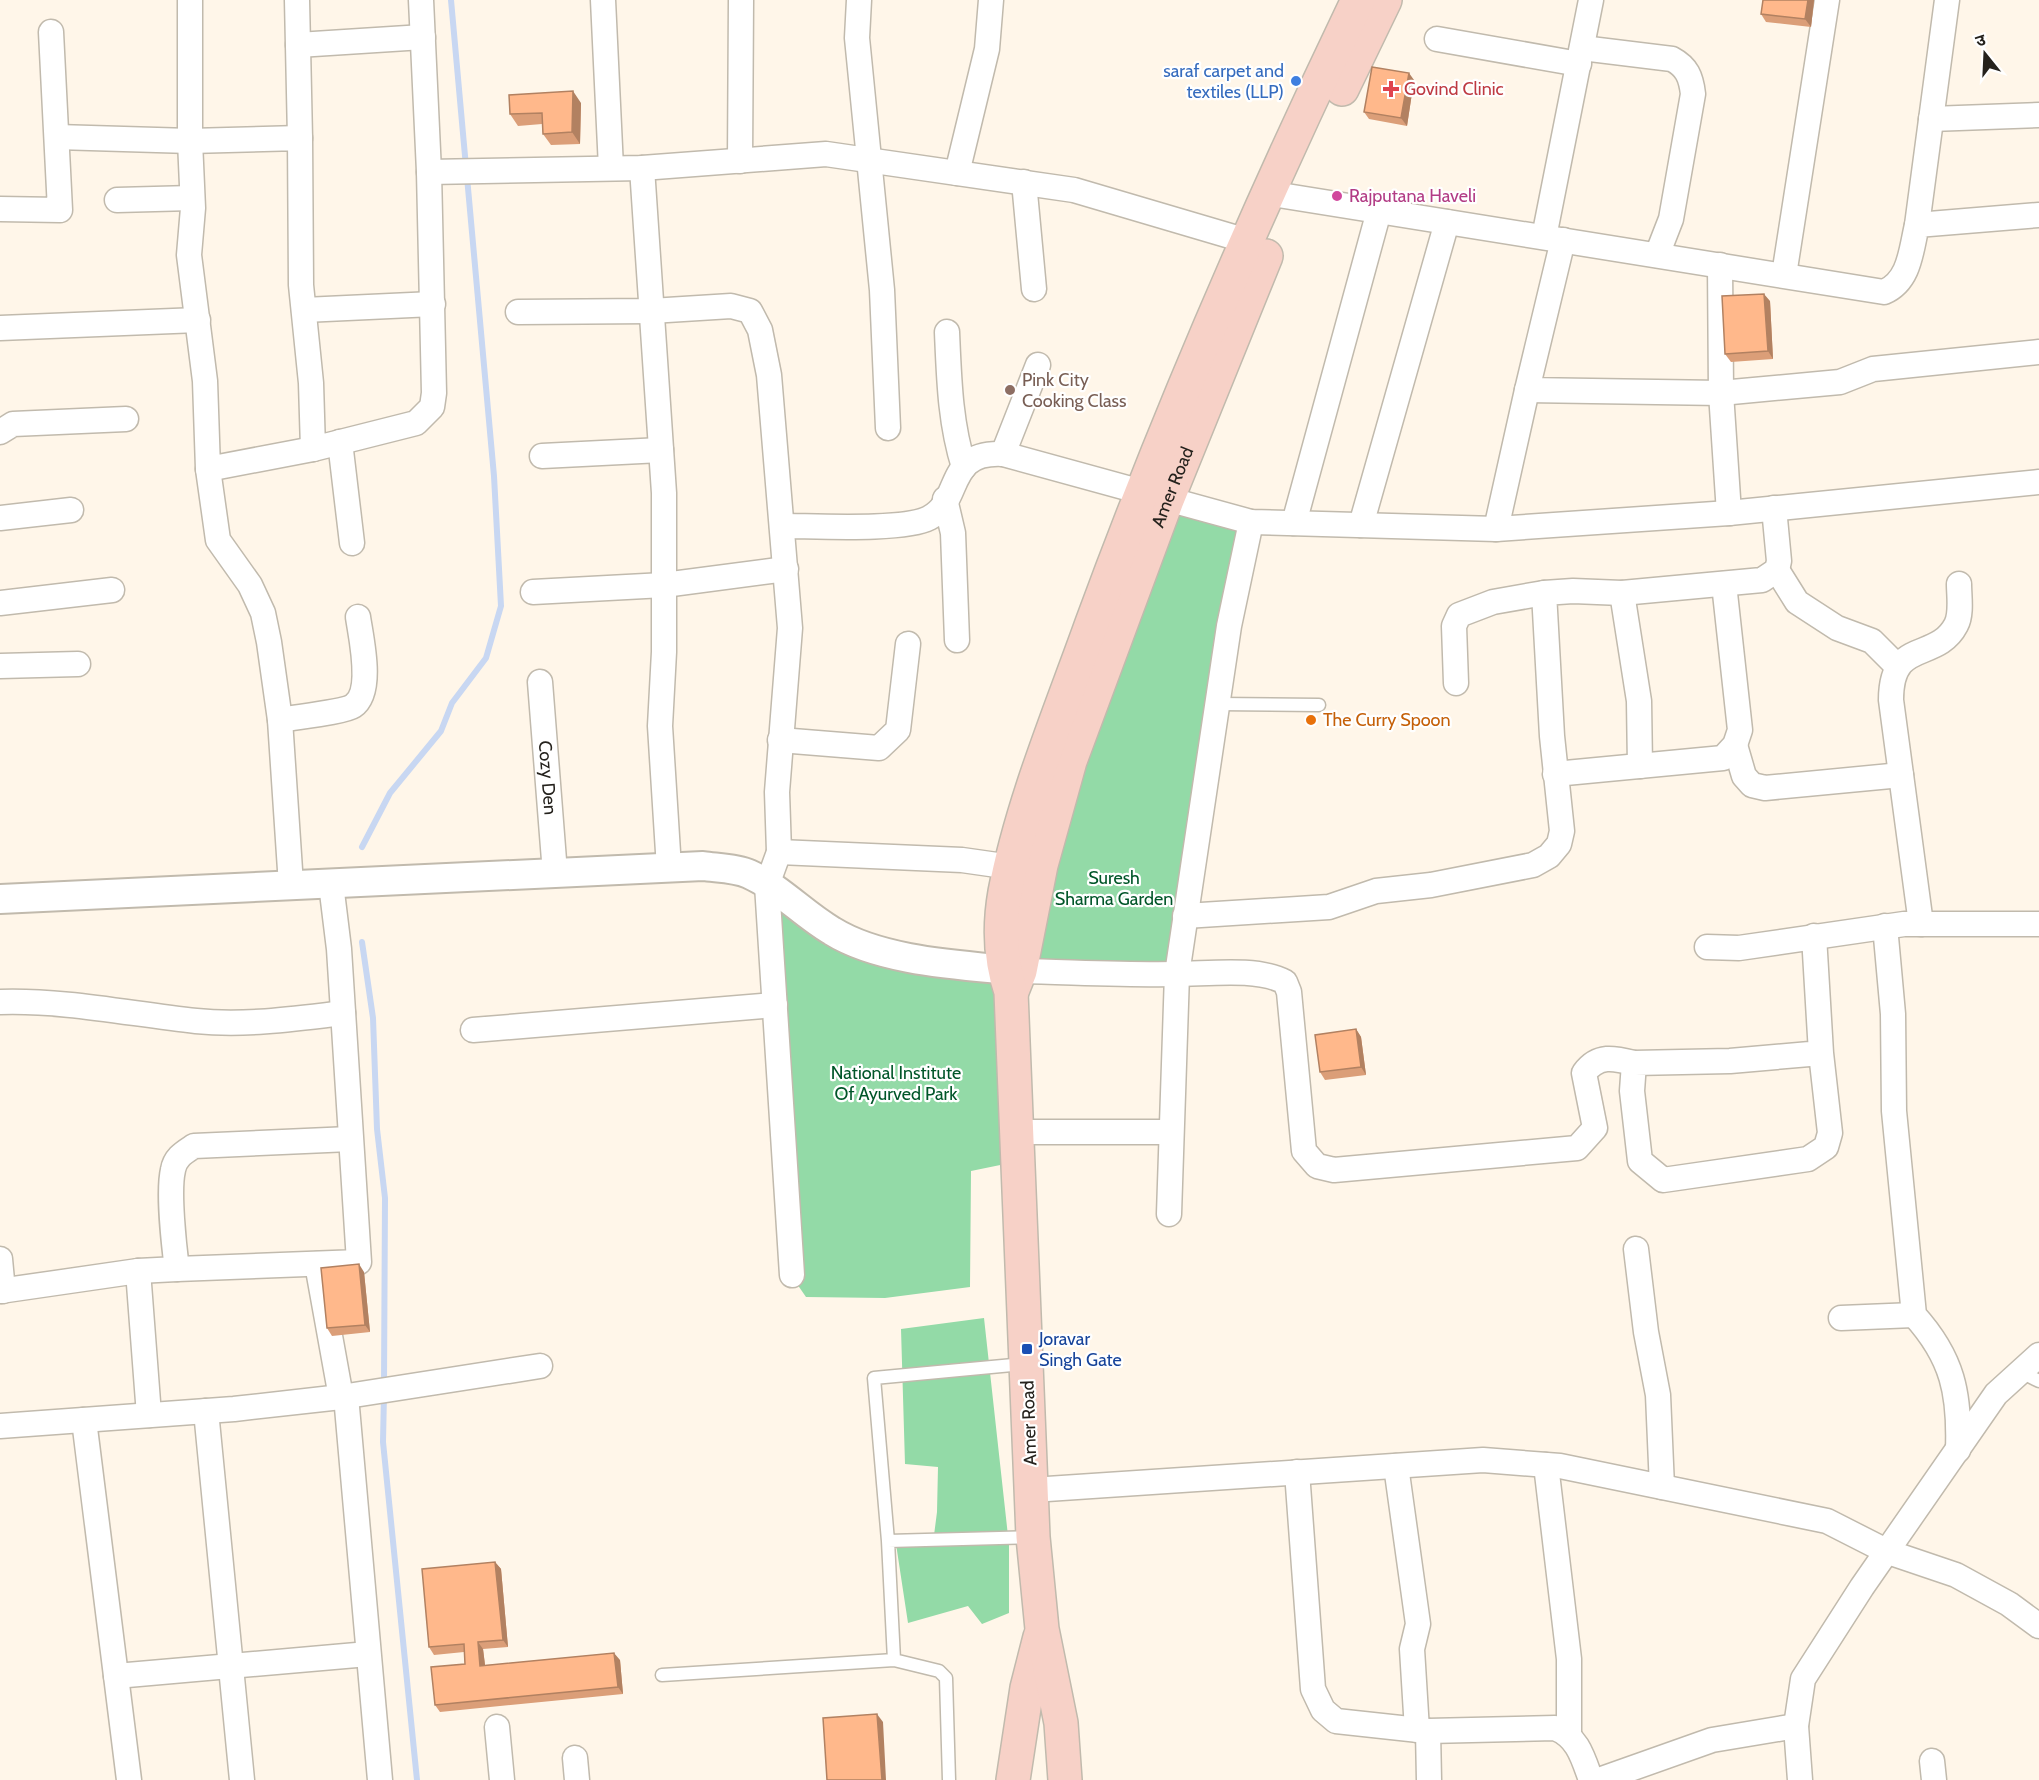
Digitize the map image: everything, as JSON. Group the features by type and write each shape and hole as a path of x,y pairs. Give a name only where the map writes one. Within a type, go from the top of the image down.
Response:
{"main road":[{"name":"Amer Road","path":"1065,1780 1061,1723 1042,1629 1033,1537 1011,978 1001,928 1005,893 1023,821 1066,694 1154,496 1358,0"},
{"name":"Amer Road","path":"1011,978 1070,761 1154,496 1247,241 1279,195 1385,0"},
{"path":"1013,1780 1027,1688 1042,1629"}],"street":[{"path":"190,0 192,198 189,255 205,381 208,469 218,540 250,585 263,614 280,720 291,885"},
{"path":"297,0 304,310 311,383 313,449"},
{"path":"208,469 313,449 416,423 432,407 434,393 433,304 421,0"},
{"path":"603,0 610,168"},
{"path":"740,160 741,0"},
{"path":"859,0 857,38 882,290 888,428"},
{"path":"957,173 987,49 991,0"},
{"path":"1497,529 1527,390 1553,238 1580,56 1592,0"},
{"path":"1784,275 1827,0"},
{"path":"1279,195 1884,292 1895,287 1904,276 1917,225 1947,0"},
{"path":"0,209 60,210 51,32"},
{"path":"298,45 423,37"},
{"path":"1437,39 1580,56 1672,59 1683,65 1691,78 1693,94 1671,219 1657,255"},
{"path":"1931,119 2039,115"},
{"path":"57,137 190,141 300,138"},
{"path":"429,172 642,168 826,154 1074,190 1247,241"},
{"path":"642,168 661,450 664,585 660,726 669,868"},
{"path":"1024,182 1034,289"},
{"path":"117,200 192,198"},
{"path":"1294,523 1379,211"},
{"path":"1917,225 2039,215"},
{"path":"1361,525 1447,222"},
{"path":"1720,265 1721,393 1729,513"},
{"path":"304,310 433,304"},
{"path":"518,312 651,311 731,306 750,311 760,330 769,375 790,628 777,792 778,852 767,885 792,1275"},
{"path":"0,328 198,320"},
{"path":"947,332 951,413 964,467"},
{"path":"1527,390 1721,393 1840,382 1874,369 2039,352"},
{"path":"1004,454 1038,365"},
{"path":"0,432 13,424 126,419"},
{"path":"340,442 352,543"},
{"path":"542,456 661,450"},
{"path":"782,526 908,525 930,518 945,500 964,467 974,457 988,453 1004,454 1251,522 1497,529 1729,513 2039,482"},
{"path":"945,500 953,533 957,640"},
{"path":"1456,683 1454,626 1459,615 1493,602 1544,593 1573,591 1622,593 1762,580 1777,570 1779,561 1774,508"},
{"path":"0,519 71,510"},
{"path":"1169,1214 1177,974 1229,626 1251,522"},
{"path":"533,592 664,585 786,569"},
{"path":"1777,570 1797,602 1837,628 1872,641 1897,666"},
{"path":"1555,774 1723,758 1735,745 1740,730 1724,584"},
{"path":"1921,924 1891,700 1891,679 1897,666 1946,637 1956,625 1959,584"},
{"path":"0,603 112,590"},
{"path":"1185,916 1329,907 1376,891 1431,885 1533,865 1549,856 1559,844 1562,831 1555,774 1544,593"},
{"path":"1622,593 1639,701 1640,766"},
{"path":"280,720 352,707 361,698 364,689 364,662 358,616"},
{"path":"780,740 879,748 898,730 908,644"},
{"path":"0,666 78,664"},
{"name":"Cozy Den","path":"540,682 555,873"},
{"path":"1735,745 1744,776 1752,785 1765,788 1901,775"},
{"path":"778,852 963,860 1011,867"},
{"path":"0,898 703,866 747,873 791,899 832,932 873,949 958,965 1011,978 1209,972 1275,976 1285,982 1289,992 1304,1151 1317,1166 1334,1170 1577,1148 1595,1128 1584,1073 1592,1062 1602,1059 1634,1063 1730,1061 1821,1053"},
{"path":"0,1259 1,1291 138,1271 359,1262 342,1013 338,883"},
{"path":"1707,947 1739,948 1885,926 2039,924"},
{"path":"1885,926 1893,1014 1894,1111 1914,1315 1934,1337 1953,1375 1959,1414 1958,1450"},
{"path":"1634,1063 1632,1091 1640,1161 1663,1180 1808,1159 1826,1147 1830,1133 1821,1053 1814,936"},
{"path":"0,1002 43,1001 198,1021 279,1021 342,1013"},
{"path":"473,1030 775,1005"},
{"path":"1016,1132 1171,1132"},
{"path":"177,1269 173,1246 173,1169 180,1155 194,1146 350,1139"},
{"path":"1636,1249 1646,1332 1658,1395 1662,1487"},
{"path":"317,1264 349,1395 368,1654 380,1780"},
{"path":"138,1271 149,1415"},
{"path":"1841,1318 1914,1315"},
{"path":"1800,1780 1796,1726 1803,1679 1996,1394 2030,1376 2039,1355"},
{"path":"0,1426 206,1411 349,1395 540,1366"},
{"path":"206,1411 242,1780"},
{"path":"84,1420 129,1780"},
{"path":"1032,1490 1483,1460 1546,1465 1827,1521 1888,1552 1956,1575 2009,1604 2039,1626"},
{"path":"1546,1465 1569,1659 1569,1733 1578,1747 1592,1780"},
{"path":"1396,1466 1418,1624 1412,1648 1429,1780"},
{"path":"1297,1472 1313,1689 1323,1710 1336,1721 1422,1731 1555,1728 1569,1733"},
{"path":"116,1677 368,1654"},
{"path":"1599,1780 1712,1740 1796,1726"},
{"path":"498,1727 502,1780"}],"lane":[{"path":"1217,704 1319,705"},
{"path":"894,1660 888,1541 874,1378 1027,1364"},
{"path":"888,1541 1033,1537"},
{"path":"662,1675 894,1660 939,1671 946,1678 949,1780"}],"green space":[{"name":"Suresh Sharma Garden","path":"1172,506 1242,525 1172,968 1035,965 1046,870"},
{"name":"National Institute Of Ayurved Park","path":"776,899 1003,982 1010,1163 971,1171 970,1287 885,1298 806,1297 795,1281"},
{"path":"984,1318 1009,1545 1009,1613 982,1624 968,1606 908,1623 896,1544 933,1543 937,1512 938,1467 905,1464 901,1329"}],"building":[{"path":"1763,0 1808,0 1805,19 1761,14"},
{"path":"1372,67 1409,73 1401,118 1364,112"},
{"path":"573,91 572,132 543,134 542,113 510,114 509,95"},
{"path":"1764,294 1768,351 1725,354 1722,296"},
{"path":"1356,1029 1361,1067 1320,1072 1315,1035"},
{"path":"359,1264 365,1325 327,1328 321,1268"},
{"path":"495,1562 503,1640 478,1642 480,1666 614,1653 618,1687 435,1705 431,1667 465,1664 464,1644 429,1647 422,1569"},
{"path":"877,1714 882,1780 827,1780 823,1718"}],"waterway":[{"path":"451,0 466,167"},
{"path":"362,847 390,793 441,731 452,703 486,658 501,606 494,476 467,177"},
{"path":"362,942 373,1018 377,1129 385,1198 384,1384"},
{"path":"384,1394 383,1442 417,1780"}],"place":[{"name":"saraf carpet and textiles (LLP)","path":"1296,81"},
{"name":"Govind Clinic","path":"1391,89"},
{"name":"Rajputana Haveli","path":"1337,196"},
{"name":"Pink City Cooking Class","path":"1010,390"},
{"name":"The Curry Spoon","path":"1311,720"},
{"name":"Joravar Singh Gate","path":"1027,1349"}]}
